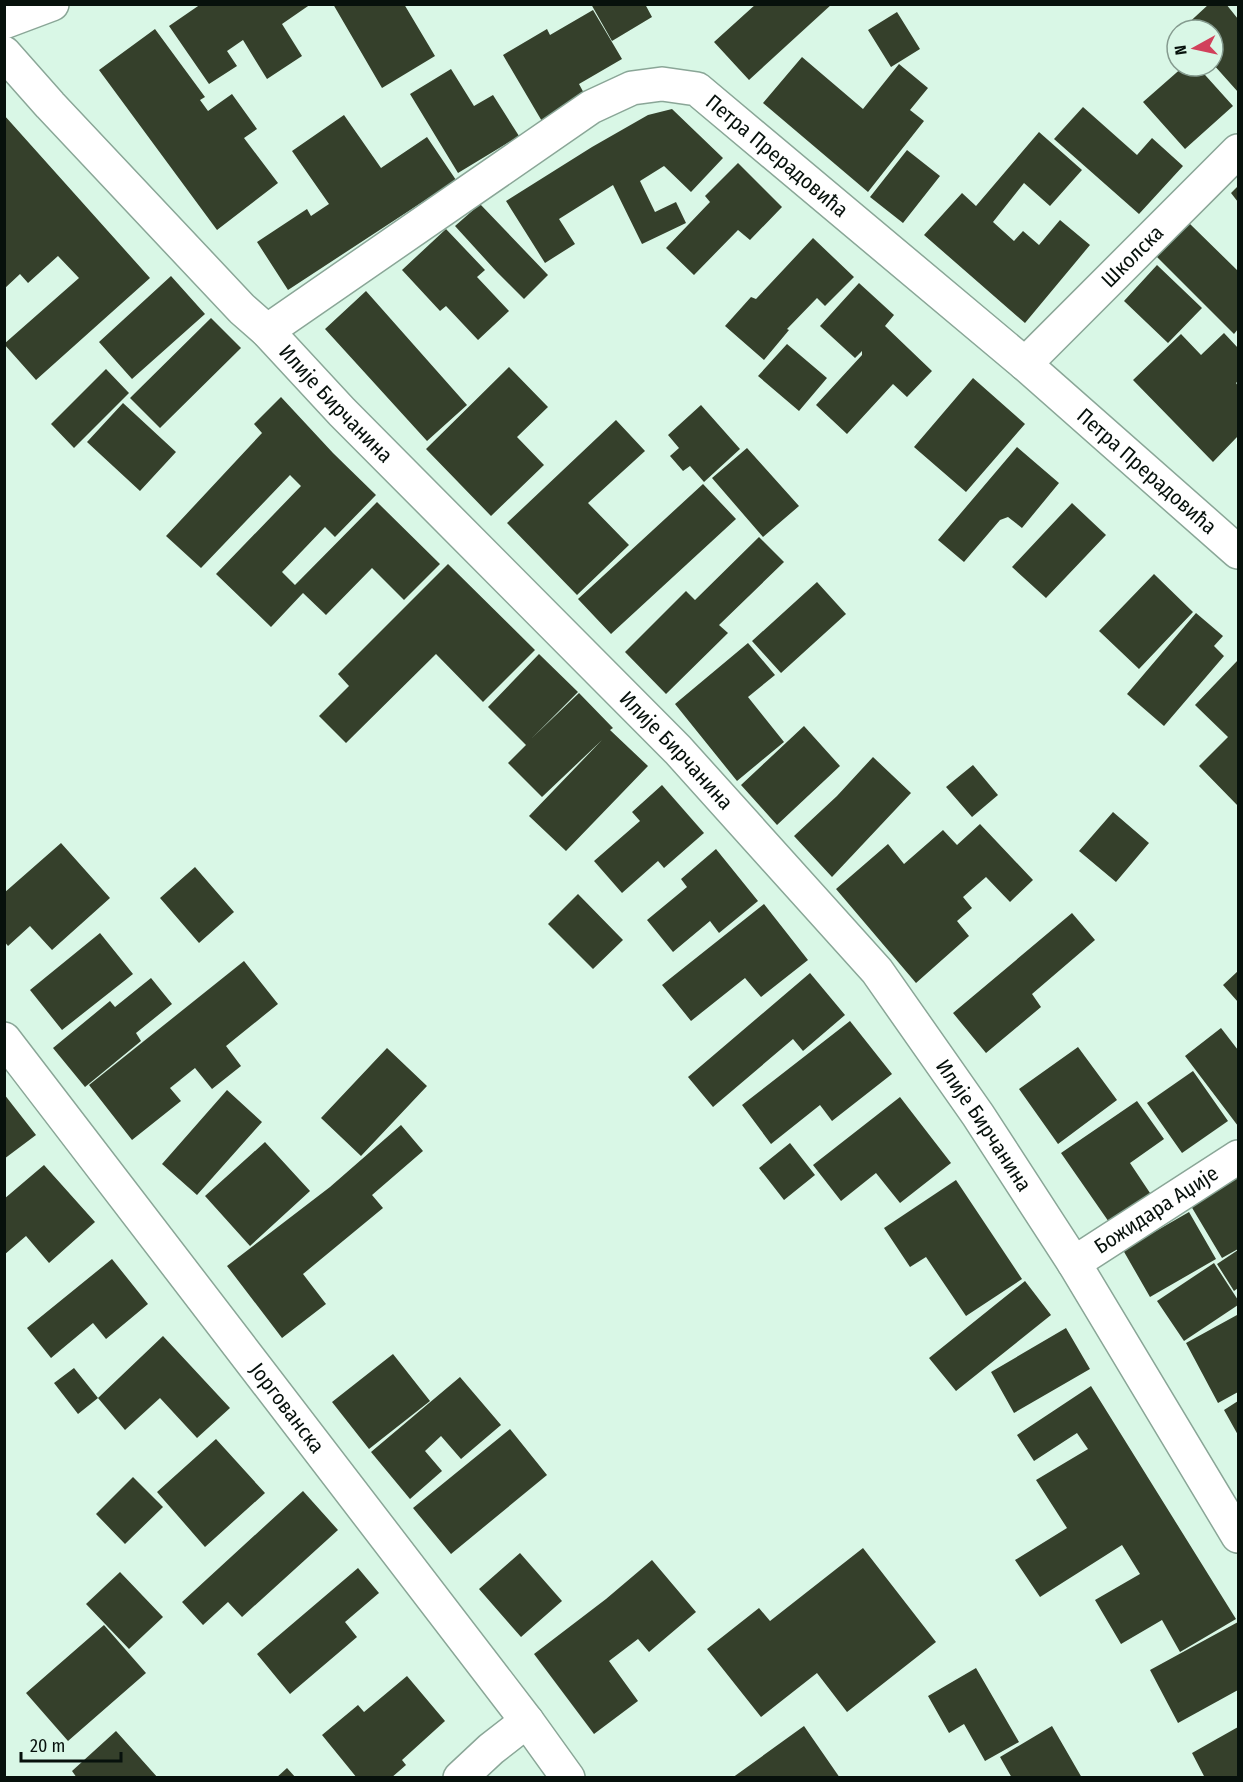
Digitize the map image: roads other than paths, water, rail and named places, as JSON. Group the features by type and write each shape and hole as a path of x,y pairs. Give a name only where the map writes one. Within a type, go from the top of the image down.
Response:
{"street":[{"path":"4,22 44,9 52,4"},
{"name":"Илије Бирчанина","path":"4,53 242,309 267,331 342,412 678,750 877,971 978,1115 1074,1263 1239,1536"},
{"name":"Петра Прерадовића","path":"267,331 591,107 632,88 662,84 697,89 1025,364 1239,552"},
{"name":"Школска","path":"1025,364 1239,151"},
{"name":"Јоргованска","path":"4,1039 527,1721 568,1778"},
{"name":"Божидара Аџије","path":"1074,1263 1239,1157"},
{"path":"460,1778 491,1749 527,1721"}]}
